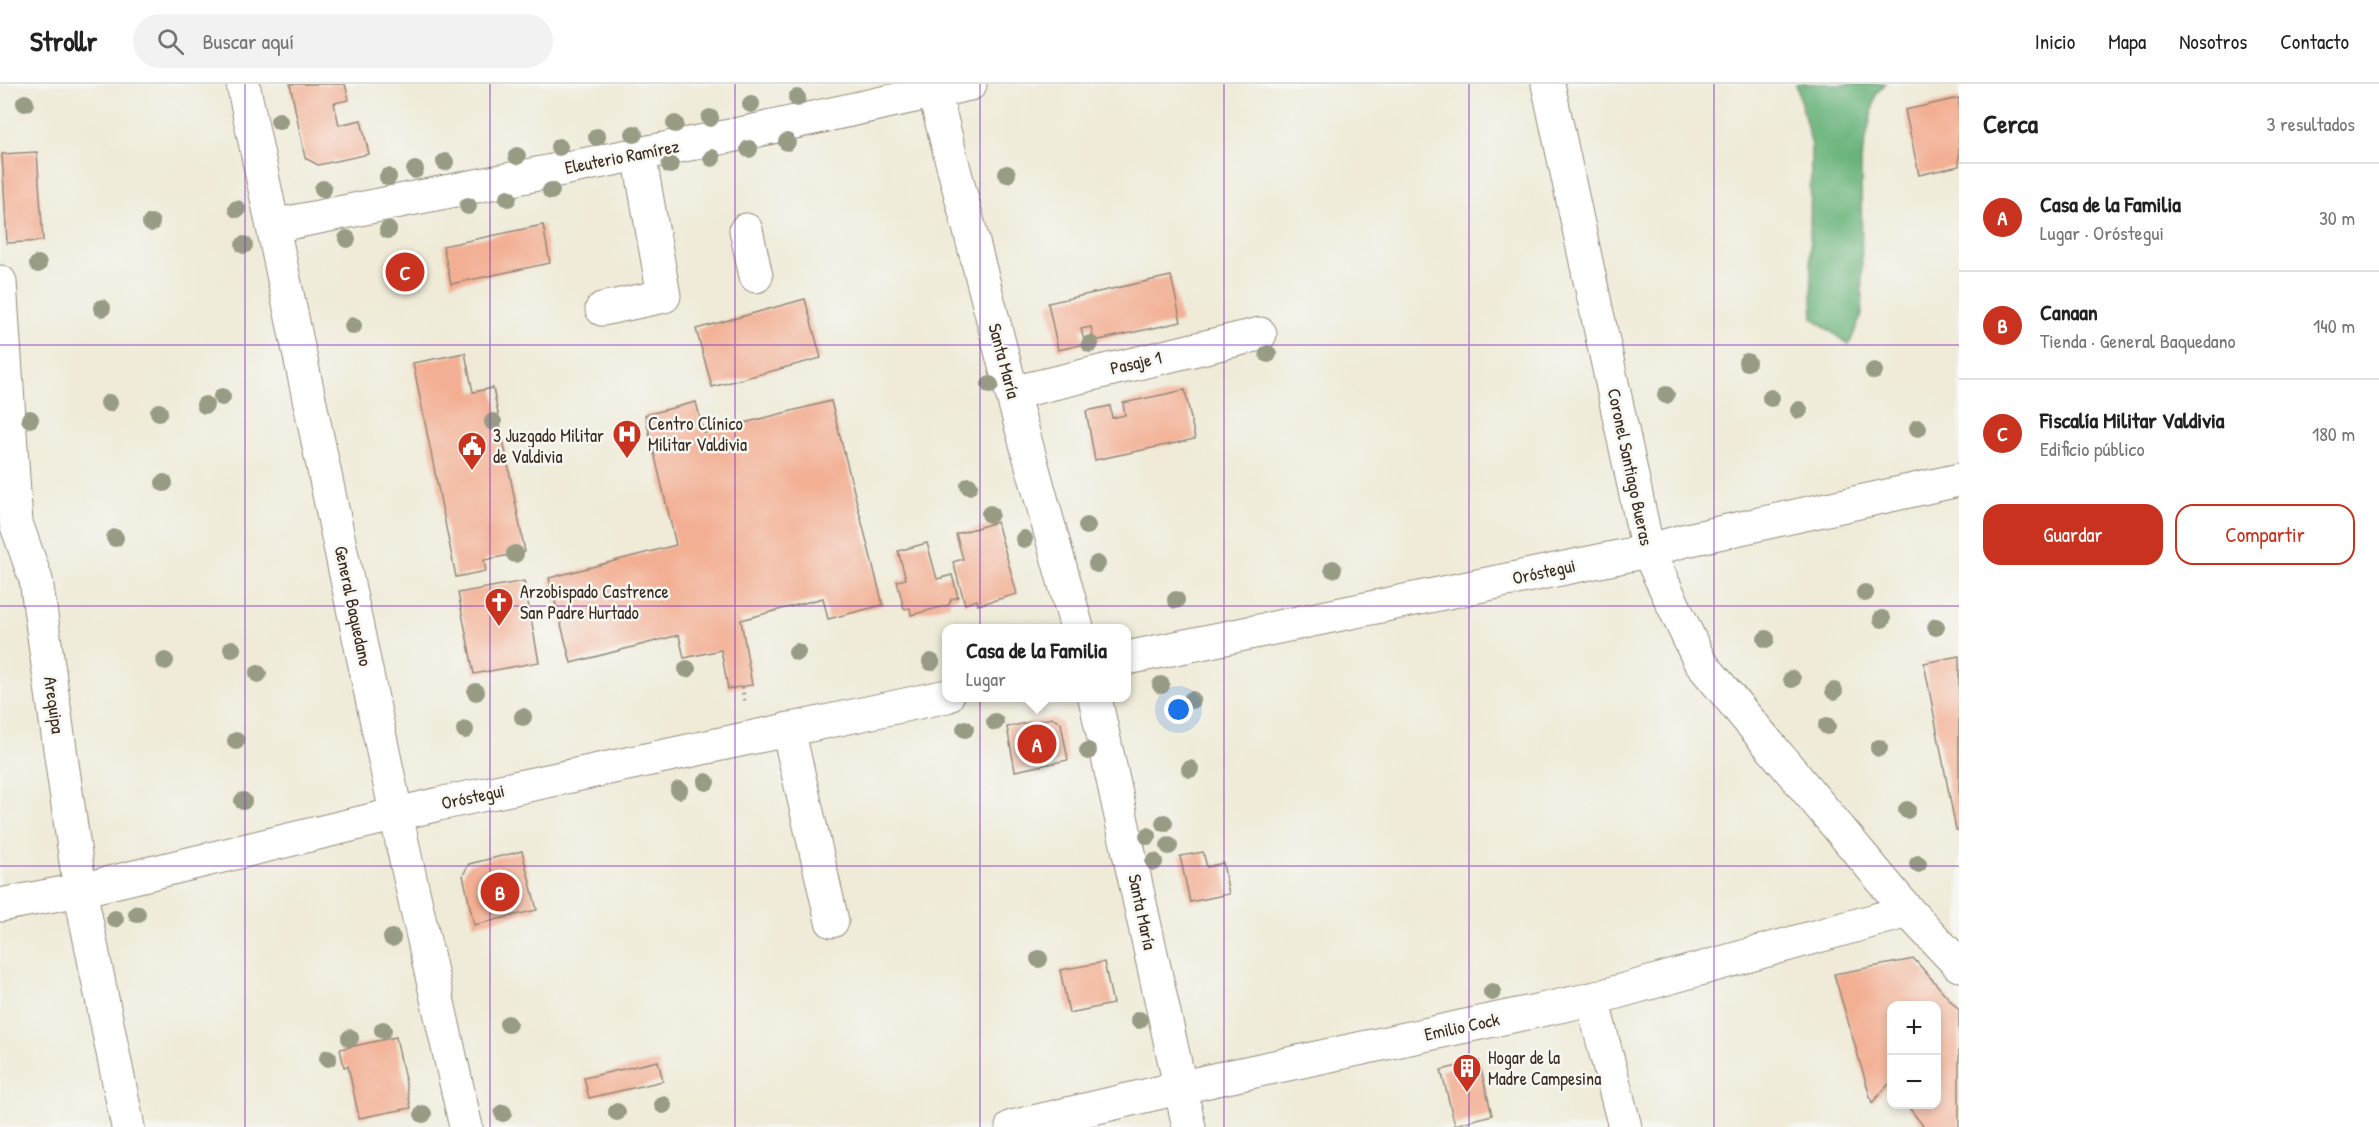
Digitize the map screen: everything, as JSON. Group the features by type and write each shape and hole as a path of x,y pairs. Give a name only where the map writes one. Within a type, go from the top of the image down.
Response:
{"street":[{"name":"General Baquedano","path":"243,84 397,815 466,1127"},
{"name":"Eleuterio Ramírez","path":"273,226 639,154 933,88 970,84"},
{"name":"Coronel Santiago Bueras","path":"1548,84 1648,551 1700,662 1908,911 1959,965"},
{"name":"Santa María","path":"933,88 1012,393 1076,624"},
{"path":"602,309 664,296 639,154"},
{"path":"746,230 756,276"},
{"name":"Arequipa","path":"0,282 16,523 36,580 80,890 128,1127"},
{"name":"Pasaje 1","path":"1012,393 1260,334"},
{"name":"Oróstegui","path":"1131,657 1648,551 1827,508 1959,480"},
{"name":"Oróstegui","path":"0,905 80,890 397,815 942,697"},
{"name":"Santa María","path":"1096,702 1189,1127"},
{"path":"788,729 832,921"},
{"name":"Emilio Cock","path":"1012,1127 1180,1088 1592,999 1908,911"},
{"path":"1592,999 1624,1127"}],"green space":[{"path":"1796,84 1885,84 1876,94 1861,160 1862,314 1849,345 1813,318 1810,251 1811,142"}],"building":[{"path":"290,84 345,84 349,100 334,103 339,125 361,120 369,154 318,165 305,158"},
{"path":"1959,98 1959,166 1919,175 1905,110"},
{"path":"37,152 43,241 7,243 2,154"},
{"path":"543,225 550,263 451,284 443,246"},
{"path":"1171,276 1181,322 1094,341 1091,327 1081,329 1085,344 1058,350 1048,303"},
{"path":"805,299 821,358 712,387 696,329"},
{"name":"3 Juzgado Militar de Valdivia","path":"465,353 473,392 493,388 525,552 484,560 486,571 456,577 413,363"},
{"path":"1185,390 1195,439 1095,460 1086,411 1110,406 1112,418 1125,415 1123,403"},
{"path":"831,401 883,605 828,619 823,598 741,620 752,685 728,689 721,650 684,658 679,635 571,663 549,578 676,545 645,415 696,402 704,433"},
{"path":"997,522 1017,594 978,605 977,600 965,604 953,562 963,559 956,534"},
{"path":"927,543 937,579 952,575 958,597 951,599 949,605 911,615 910,608 904,609 897,581 906,579 898,551"},
{"name":"Arzobispado Castrence San Padre Hurtado","path":"524,581 539,662 474,674 458,593"},
{"path":"1959,656 1959,830 1956,830 1924,663"},
{"path":"1052,718 1061,723 1068,760 1015,771 1007,727"},
{"path":"522,851 537,910 474,925 463,875 469,864"},
{"path":"1203,852 1207,867 1223,863 1229,894 1190,902 1180,856"},
{"path":"1914,959 1959,1010 1959,1127 1924,1127 1910,1109 1941,1109 1941,1001 1887,1001 1887,1086 1872,1103 1834,974"},
{"path":"1104,962 1113,1004 1069,1013 1060,970"},
{"path":"396,1037 411,1108 359,1118 348,1066 344,1067 340,1049"},
{"path":"658,1061 663,1081 589,1098 584,1078"},
{"name":"Hogar de la Madre Campesina","path":"1479,1061 1492,1115 1455,1125 1441,1070"}],"place":[{"name":"Fiscalía Militar Valdivia","path":"405,272"},
{"name":"Centro Clínico Militar Valdivia","path":"627,460"},
{"name":"3 Juzgado Militar de Valdivia","path":"472,472"},
{"name":"Arzobispado Castrence San Padre Hurtado","path":"499,628"},
{"name":"Casa de la Familia","path":"1037,744"},
{"name":"Canaan","path":"500,892"},
{"name":"Hogar de la Madre Campesina","path":"1467,1094"}]}
